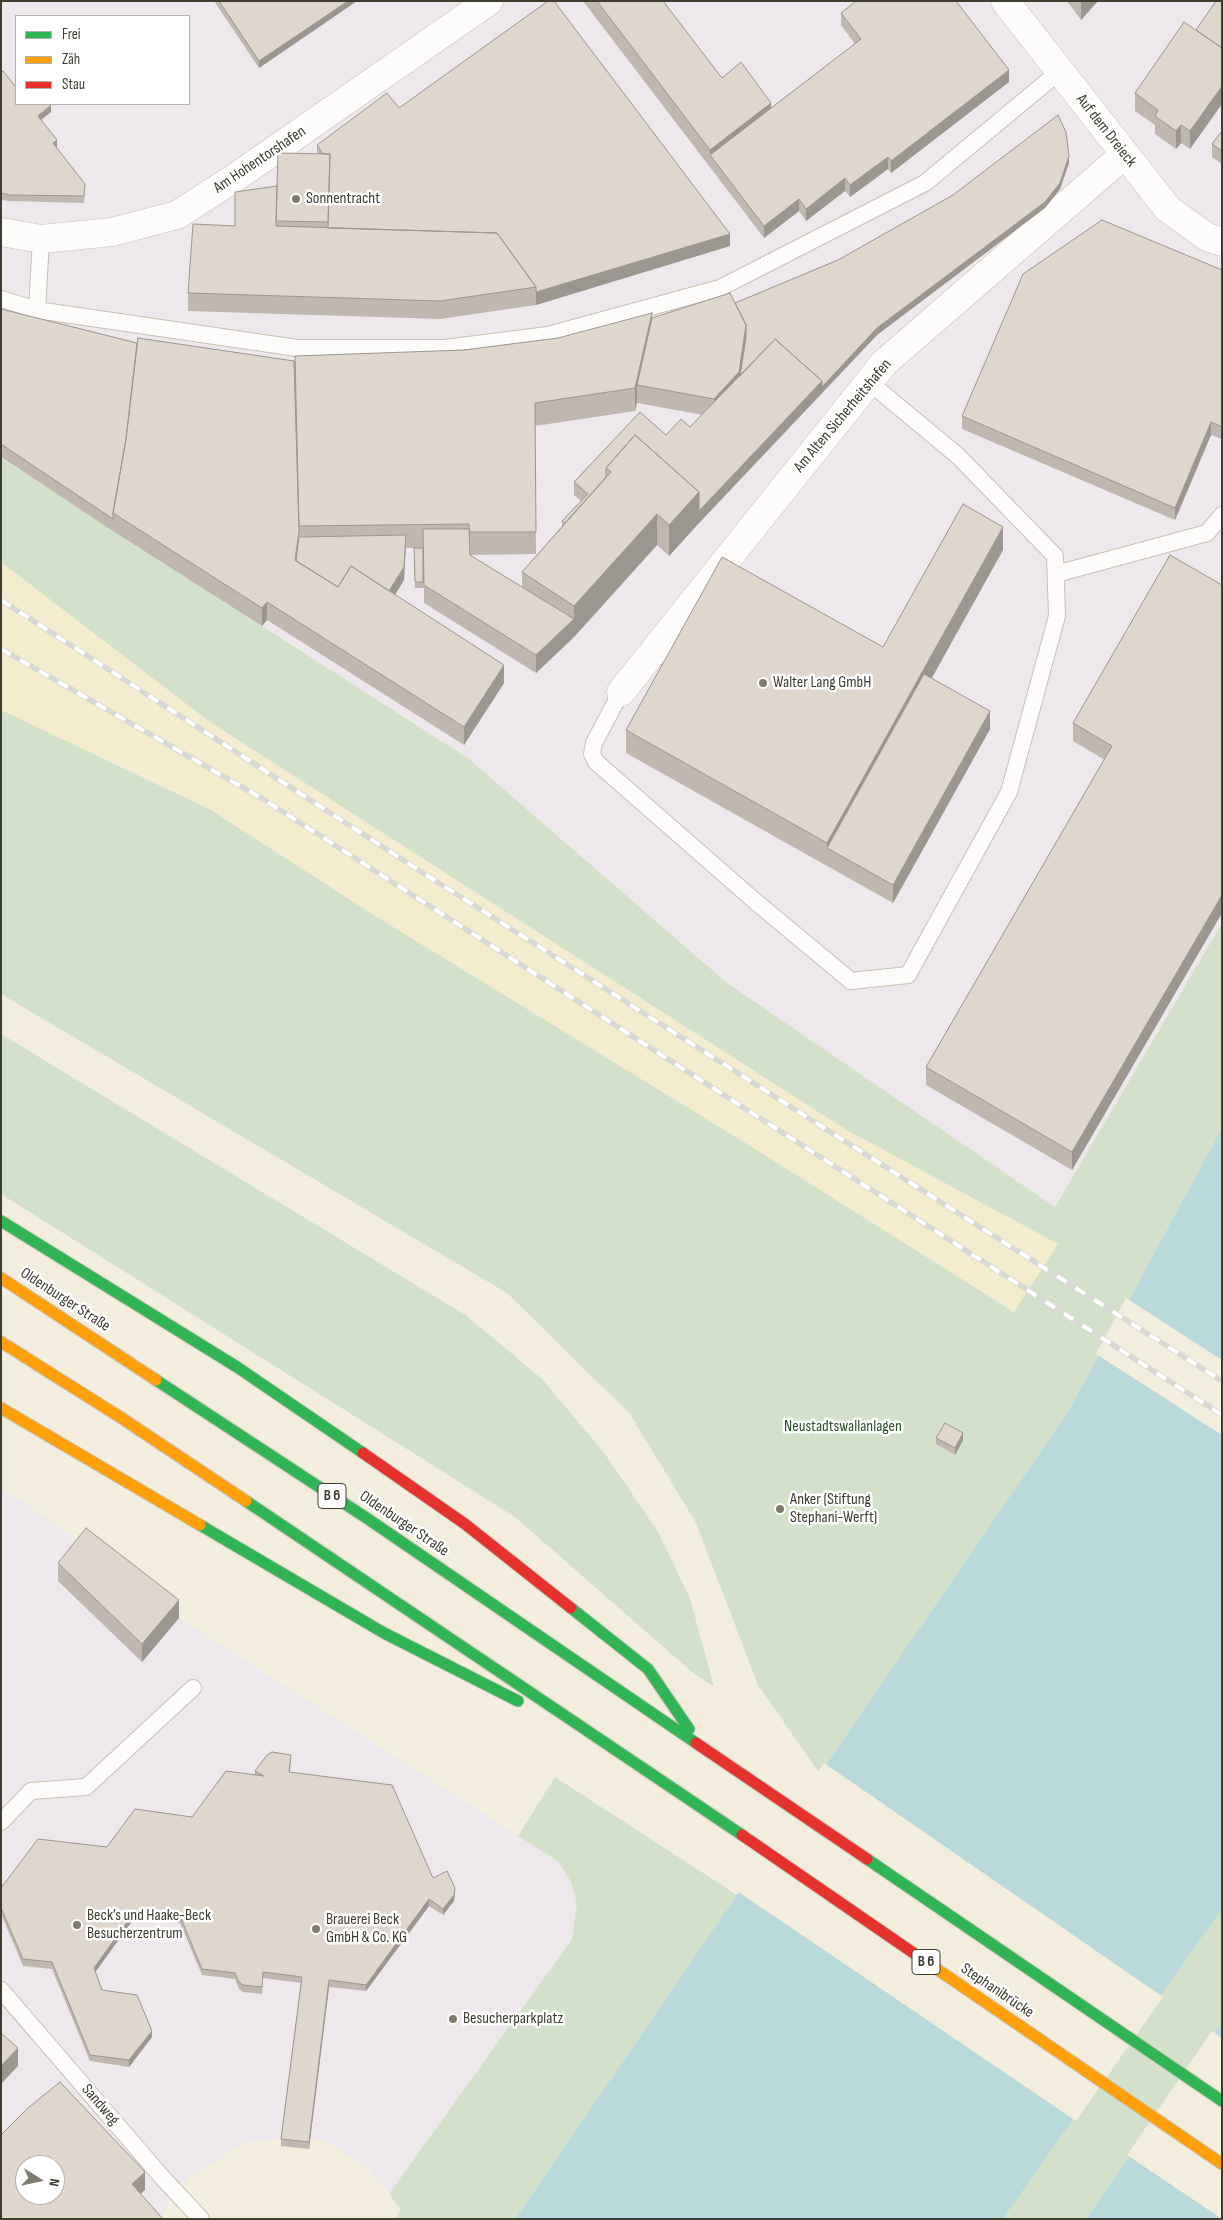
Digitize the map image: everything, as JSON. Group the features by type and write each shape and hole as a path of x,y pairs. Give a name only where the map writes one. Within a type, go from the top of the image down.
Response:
{"highway":[{"path":"1,1221 237,1367 465,1524 648,1669 670,1703 702,1746"},
{"name":"Oldenburger Straße","path":"1,1278 351,1508 702,1746"},
{"name":"B 6","path":"1,1342 120,1417 631,1759"},
{"path":"1,1408 384,1634 631,1759"},
{"name":"B 6","path":"702,1746 1222,2101"},
{"name":"Stephanibrücke","path":"631,1759 1222,2164"}],"street":[{"name":"Am Hohentorshafen","path":"1,232 41,239 112,232 177,215 236,177 489,1"},
{"name":"Auf dem Dreieck","path":"1006,1 1124,155 1168,209 1208,236 1222,242"},
{"name":"Am Alten Sicherheitshafen","path":"621,692 884,363 1124,155"}],"lane":[{"path":"1,299 37,310 297,348 445,348 548,335 720,288 737,280 925,182 1060,71"},
{"path":"37,310 41,239"},
{"path":"621,692 594,743 592,754 596,762 756,902 851,981 908,975 1010,792 1057,616 1055,556 958,456 869,382"},
{"path":"1056,574 1207,534 1222,515"},
{"path":"1,1822 31,1791 86,1787 193,1688"},
{"name":"Sandweg","path":"1,1990 161,2176 201,2219"}],"shaded area":[{"path":"8,1 1222,1 1222,923 1055,1207 727,983 469,759 1,458 1,8"},
{"path":"1,458 469,759 727,983 1058,1244 1009,1320 1,744"},
{"name":"Brauerei Beck GmbH & Co. KG","path":"1,1487 86,1546 179,1618 558,1861 571,1882 577,1904 572,1939 389,2194 367,2168 331,2144 304,2136 280,2138 243,2143 191,2177 167,2204 163,2219 1,2219"}],"green space":[{"name":"Neustadtswallanlagen","path":"1,458 469,759 727,983 1055,1207 1222,923 1222,1128 1069,1410 820,1774 758,1685 696,1523 630,1414 507,1293 1,994 1,710 211,810 372,914 739,1139 1014,1312 1058,1244 845,1129 210,722 1,562"},
{"path":"1,1034 467,1316 542,1379 605,1454 658,1532 690,1598 714,1687 692,1672 515,1517 1,1194"},
{"path":"555,1777 737,1895 515,2219 395,2219 401,2210 389,2194 572,1939 577,1904 571,1882 558,1861 518,1836"},
{"path":"1222,1909 1222,2022 1086,2219 1003,2219"}],"water":[{"path":"1222,1128 1222,1909 1003,2219 515,2219 1069,1410"},
{"path":"1222,2022 1222,2219 1086,2219"}],"pier":[{"path":"1126,1298 1222,1360 1222,1435 1096,1354"},
{"path":"824,1763 1163,1997 1076,2121 737,1891"},
{"path":"1212,2031 1222,2038 1222,2219 1127,2155"}],"building":[{"path":"219,1 348,1 259,61"},
{"path":"548,1 554,1 730,234 536,292 536,287 497,233 328,228 330,154 323,154 317,145 387,93 399,108"},
{"path":"597,1 663,1 722,78 741,62 771,103 710,150"},
{"path":"856,1 956,1 1009,70 891,161 888,157 850,185 845,178 806,209 799,199 764,226 710,155 861,39 841,13"},
{"path":"1216,1 1222,1 1222,48 1196,30"},
{"path":"1184,22 1222,48 1222,86 1190,131 1181,125 1176,131 1155,116 1158,110 1135,93"},
{"path":"3,71 15,86 15,105 51,105 38,116 57,140 53,143 85,184 84,196 10,195 1,193 1,73"},
{"path":"1058,115 1066,132 1069,156 1060,183 1045,202 877,328 822,387 822,381 775,339 740,376 746,325 735,303 838,260 953,195"},
{"path":"1222,131 1222,151 1212,144"},
{"path":"278,153 330,154 328,222 276,221"},
{"path":"277,186 276,226 497,233 536,287 440,301 188,293 193,224 235,226 235,192"},
{"path":"1102,220 1222,270 1222,427 1211,422 1175,508 962,416 1023,274"},
{"path":"730,293 746,325 739,372 714,399 637,385 652,318"},
{"path":"1,309 137,343 126,439 113,519 1,444"},
{"path":"652,313 635,388 535,403 536,532 470,532 469,524 299,526 295,356 464,350 558,338"},
{"path":"138,338 294,361 299,531 295,560 338,587 351,566 504,665 464,727 267,602 262,608 113,513 126,439"},
{"path":"775,339 822,381 699,511 699,492 635,435 606,468 606,477 565,523 562,521 588,494 574,482 640,412 666,435 681,419 690,427"},
{"path":"635,435 699,492 669,525 657,514 574,606 522,572 611,472 606,468"},
{"path":"963,504 1003,527 827,843 626,730 722,557 883,647"},
{"path":"423,529 469,529 470,555 574,619 536,655 424,585"},
{"path":"406,535 404,567 389,591 351,566 338,587 296,561 299,537"},
{"path":"414,548 423,548 423,582 415,582"},
{"path":"1170,555 1222,585 1222,895 1072,1152 926,1067 1112,746 1073,723"},
{"path":"924,674 990,711 893,885 827,848"},
{"path":"945,1423 963,1433 955,1448 936,1438"},
{"path":"86,1528 179,1600 142,1644 58,1563"},
{"path":"272,1752 291,1755 289,1772 392,1785 433,1878 447,1871 455,1888 454,1895 443,1909 429,1899 366,1985 329,1980 309,2142 281,2139 302,1977 263,1972 262,1987 243,1985 239,1982 235,1973 202,1969 180,1916 135,1911 94,1968 102,1990 137,1995 152,2031 129,2060 90,2055 52,1962 23,1959 1,1908 1,1888 38,1839 107,1847 135,1809 192,1817 226,1771 264,1776 255,1771 267,1755"},
{"path":"1,2033 18,2048 1,2066"},
{"path":"60,2082 145,2172 132,2184 163,2219 1,2219 1,2135 28,2108"}],"railway":[{"path":"1,600 417,869 1222,1381"},
{"path":"1,649 263,799 1222,1415"}],"traffic: fast":[{"path":"1,1221 237,1367 363,1453"},
{"path":"156,1380 368,1519 696,1743"},
{"path":"246,1501 742,1835"},
{"path":"200,1525 384,1633 518,1701"},
{"path":"571,1608 648,1669 689,1729"},
{"path":"867,1859 1222,2101"}],"traffic: slow":[{"path":"1,1278 156,1380"},
{"path":"1,1342 120,1417 246,1501"},
{"path":"1,1408 200,1525"},
{"path":"928,1963 1222,2164"}],"traffic: jam":[{"path":"363,1453 465,1524 571,1608"},
{"path":"696,1743 867,1859"},
{"path":"742,1835 928,1963"}],"place":[{"name":"Sonnentracht","path":"296,199"},
{"name":"Walter Lang GmbH","path":"763,683"},
{"name":"Anker (Stiftung Stephani-Werft)","path":"780,1509"},
{"name":"Beck’s und Haake-Beck Besucherzentrum","path":"77,1925"},
{"name":"Brauerei Beck GmbH & Co. KG","path":"316,1929"},
{"name":"Besucherparkplatz","path":"453,2019"}]}
